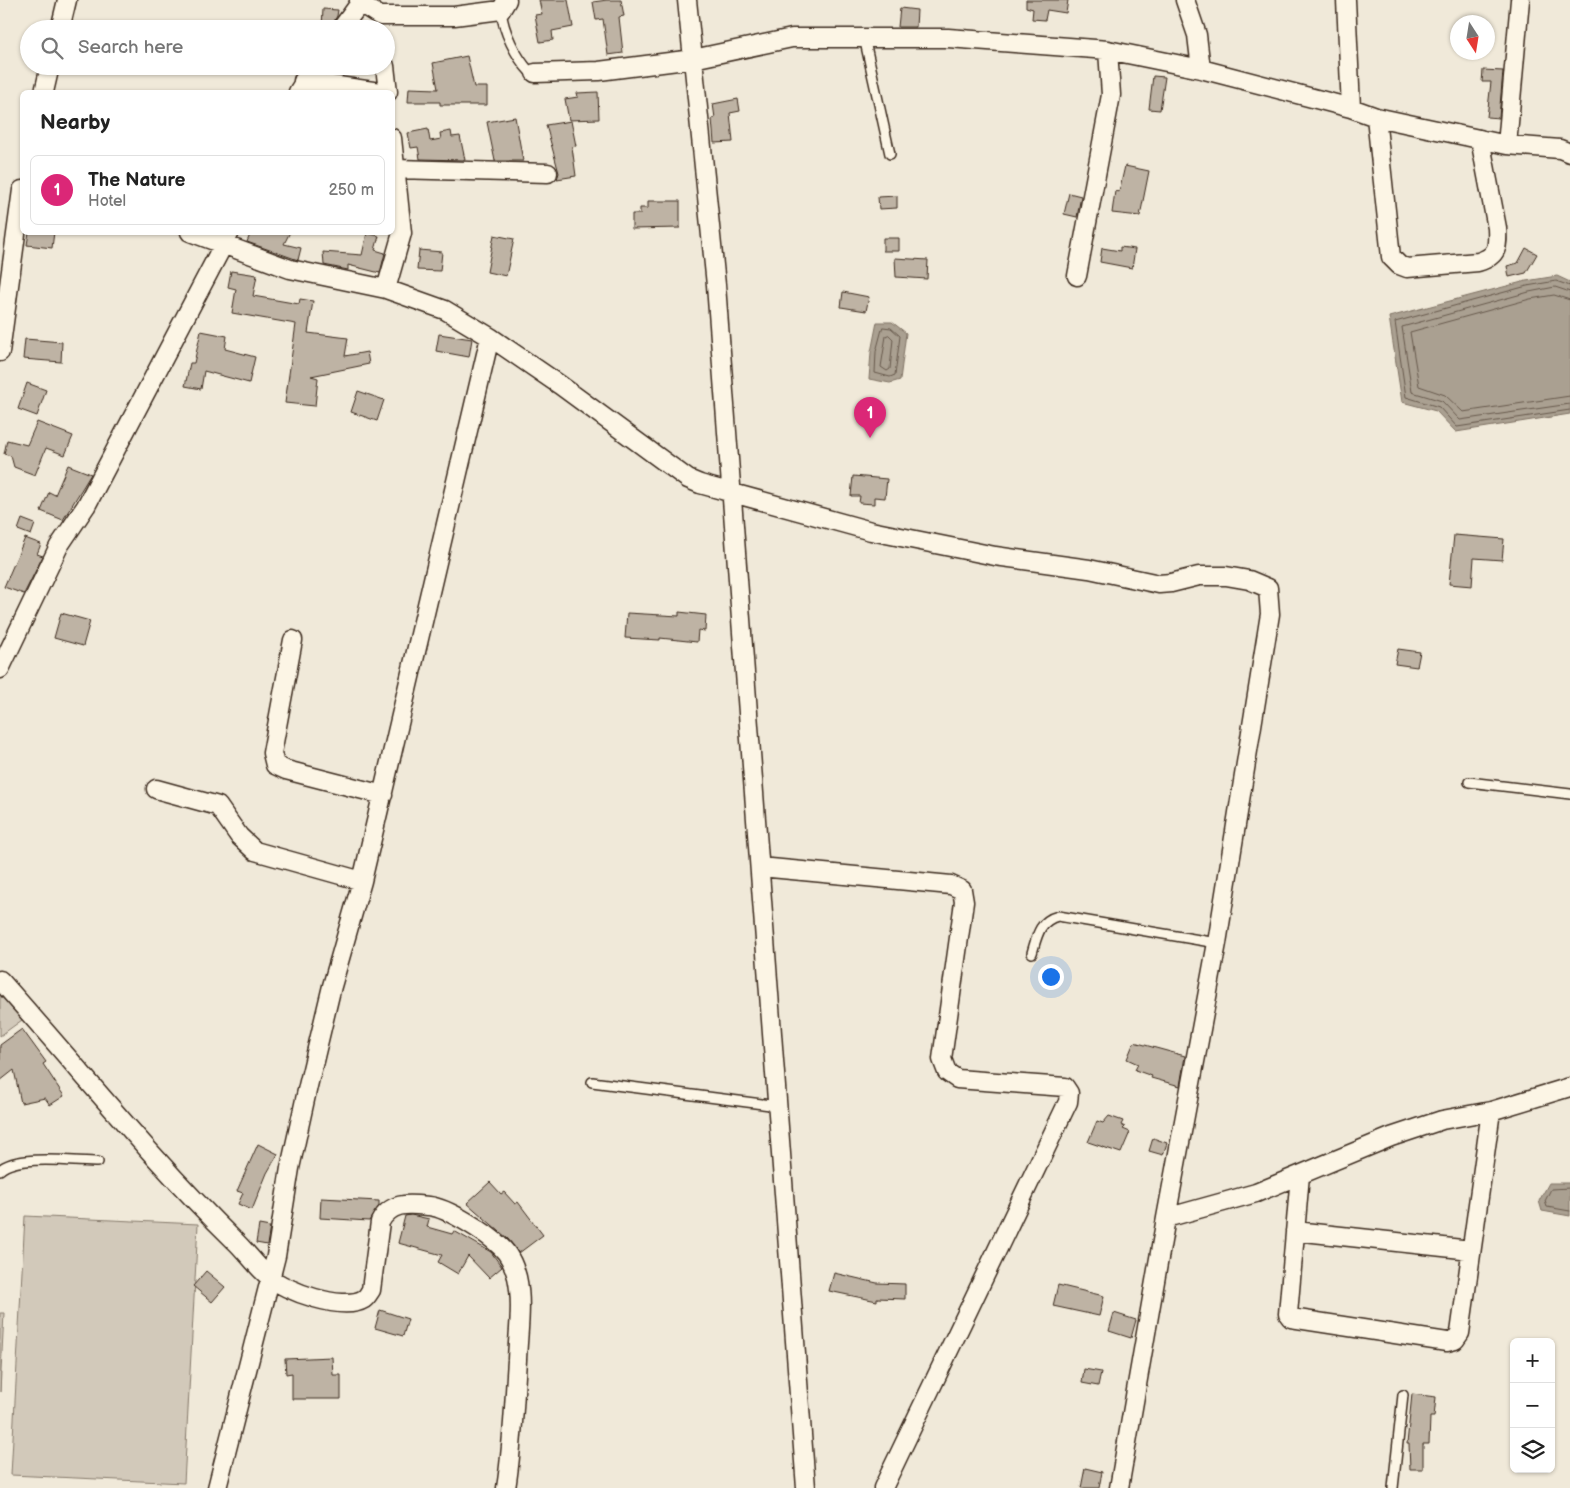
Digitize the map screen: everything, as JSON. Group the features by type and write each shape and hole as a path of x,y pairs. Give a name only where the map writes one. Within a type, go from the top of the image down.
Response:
{"street":[{"path":"62,20 67,0"},
{"path":"687,0 716,285 729,477 733,494 806,1488"},
{"path":"1185,0 1197,35 1201,69"},
{"path":"1346,0 1351,108"},
{"path":"1507,145 1520,0"},
{"path":"347,20 360,2 379,20"},
{"path":"395,21 454,16 504,5"},
{"path":"535,73 599,71 693,60 792,38 948,38 1108,50 1201,69 1351,108 1376,117 1507,145 1560,149 1570,152"},
{"path":"1077,276 1110,95 1108,50"},
{"path":"44,90 48,75"},
{"path":"300,87 308,75"},
{"path":"386,75 388,90"},
{"path":"300,87 348,90"},
{"path":"1376,117 1391,257 1399,265 1407,268 1478,262 1489,259 1494,254 1498,242 1497,228 1480,139"},
{"path":"386,289 401,242 395,161"},
{"path":"396,169 548,173"},
{"path":"0,352 7,242 20,197"},
{"path":"206,235 227,239 290,269 386,289 445,310 490,337 600,414 688,479 733,494 871,531 995,556 1088,569 1158,584 1171,583 1199,576 1218,576 1249,580 1268,588 1270,614 1217,943 1166,1218 1119,1488"},
{"path":"0,669 59,546 86,506 227,239"},
{"path":"217,1488 268,1277 276,1256 290,1168 310,1077 332,986 362,881 383,795 490,337"},
{"path":"293,640 272,753 276,765 286,770 383,795"},
{"path":"156,789 218,806 238,836 255,851 362,881"},
{"path":"760,867 951,885 962,890 964,902 942,1059 947,1072 957,1079 1065,1087 1069,1093 1068,1102 883,1488"},
{"path":"0,980 198,1205 268,1277 304,1295 337,1303 356,1302 365,1298 372,1290 380,1222 385,1213 392,1207 402,1205 432,1206 461,1218 501,1246 509,1256 517,1277 520,1309 513,1445 506,1488"},
{"path":"1166,1218 1256,1193 1391,1137 1442,1120 1491,1111 1570,1087"},
{"path":"1300,1176 1288,1314 1291,1318 1447,1342 1455,1340 1460,1334 1491,1111"},
{"path":"1295,1230 1471,1250"}],"lane":[{"path":"504,5 506,32 525,67 530,72 535,73"},
{"path":"864,37 890,154"},
{"path":"1469,782 1570,794"},
{"path":"1032,954 1040,928 1048,919 1058,916 1217,943"},
{"path":"592,1082 778,1106"},
{"path":"0,1170 5,1166 35,1160 98,1162"},
{"path":"1393,1488 1403,1395"}],"shaded area":[{"path":"0,995 22,1020 0,1036"},
{"path":"25,1216 198,1224 184,1483 11,1475"},
{"path":"0,1313 4,1313 0,1392"}],"water":[{"path":"1557,276 1570,282 1570,414 1456,432 1436,411 1402,402 1389,317 1526,281"},
{"path":"877,322 892,322 906,333 900,380 890,383 869,379 871,352"},
{"path":"1549,1183 1570,1183 1570,1216 1542,1211 1539,1201"}],"building":[{"path":"539,0 568,0 573,27 552,31 553,40 540,42 535,15 542,14"},
{"path":"621,0 624,16 619,17 623,53 608,55 603,19 596,20 593,2"},
{"path":"1026,0 1068,0 1066,13 1047,10 1045,20 1032,19 1033,9 1026,7"},
{"path":"900,8 917,10 916,27 898,27"},
{"path":"323,9 338,10 335,20 322,20"},
{"path":"467,56 474,87 487,87 487,105 440,105 440,102 408,102 409,88 438,89 433,63"},
{"path":"1483,70 1503,71 1499,118 1487,117 1491,82 1482,82"},
{"path":"1153,76 1165,77 1160,110 1149,109"},
{"path":"598,92 599,119 569,120 565,99 578,97 577,93"},
{"path":"738,99 740,111 730,113 733,142 714,143 712,119 715,118 713,104"},
{"path":"515,117 523,161 495,161 487,122"},
{"path":"571,121 576,146 572,147 576,176 557,179 559,173 546,125"},
{"path":"428,129 430,141 441,139 440,133 451,131 452,137 460,136 465,160 420,159 418,147 411,148 408,133"},
{"path":"1125,166 1149,171 1140,216 1112,213 1115,191 1119,192"},
{"path":"1069,193 1081,196 1077,217 1064,214"},
{"path":"897,196 897,208 879,209 878,197"},
{"path":"648,201 680,201 680,228 632,229 632,214 640,214 640,208 648,208"},
{"path":"29,235 54,235 52,248 27,245"},
{"path":"250,235 288,235 284,244 301,248 298,260 247,242"},
{"path":"367,235 379,236 375,250 385,253 380,273 348,265 348,270 324,265 323,252 362,255"},
{"path":"494,235 514,239 506,276 487,272"},
{"path":"883,238 899,238 899,251 883,251"},
{"path":"1120,247 1135,249 1132,268 1100,262 1102,248 1120,251"},
{"path":"1526,248 1537,254 1526,273 1509,277 1507,266 1518,263"},
{"path":"419,250 442,252 440,271 417,270"},
{"path":"895,258 928,260 927,279 896,277"},
{"path":"231,271 257,275 253,296 299,304 300,299 313,301 308,333 348,338 345,356 367,352 369,364 311,376 318,378 315,406 285,403 296,324 232,313 236,289 228,287"},
{"path":"843,292 869,297 866,311 841,307"},
{"path":"201,331 227,336 225,349 255,357 249,383 204,371 201,389 185,386 190,363 194,363"},
{"path":"439,334 472,339 469,357 436,351"},
{"path":"25,339 62,342 61,362 23,359"},
{"path":"27,383 46,390 37,416 18,409"},
{"path":"358,391 384,400 377,421 351,412"},
{"path":"37,422 73,436 65,455 46,448 35,475 14,467 11,456 4,454 7,440 27,445"},
{"path":"68,465 91,474 63,520 41,511 49,492 55,495"},
{"path":"853,476 887,479 885,498 874,497 874,504 859,503 860,496 851,496"},
{"path":"22,519 35,524 31,535 18,530"},
{"path":"1454,535 1504,539 1502,560 1474,558 1472,586 1449,584"},
{"path":"25,538 41,544 37,554 43,556 24,594 4,587"},
{"path":"679,612 706,615 705,631 698,630 697,642 660,638 660,640 625,638 627,613 679,616"},
{"path":"61,613 90,621 83,646 54,638"},
{"path":"1398,649 1420,652 1417,667 1395,664"},
{"path":"22,1029 46,1062 43,1064 64,1096 50,1105 45,1098 21,1103 14,1070 0,1081 0,1045"},
{"path":"1134,1042 1185,1056 1180,1086 1151,1078 1152,1076 1135,1070 1138,1064 1127,1059"},
{"path":"1109,1116 1123,1121 1121,1125 1125,1127 1123,1129 1130,1132 1121,1153 1088,1142 1097,1121 1103,1123"},
{"path":"1153,1138 1167,1143 1163,1155 1149,1151"},
{"path":"258,1144 278,1154 267,1173 252,1210 238,1204 243,1193 237,1191"},
{"path":"490,1182 501,1194 504,1192 515,1204 518,1202 543,1235 519,1253 508,1239 467,1203"},
{"path":"321,1198 379,1201 379,1206 369,1221 320,1218"},
{"path":"411,1215 429,1219 427,1227 452,1234 454,1231 491,1252 502,1267 489,1278 468,1256 458,1274 438,1262 442,1255 398,1243 405,1216"},
{"path":"259,1225 270,1227 267,1245 256,1243"},
{"path":"206,1271 225,1287 212,1302 193,1286"},
{"path":"834,1273 877,1283 905,1284 905,1299 877,1298 877,1301 829,1291"},
{"path":"1058,1285 1104,1296 1099,1316 1053,1306"},
{"path":"380,1310 408,1319 403,1336 375,1328"},
{"path":"1114,1313 1136,1320 1131,1338 1109,1331"},
{"path":"332,1357 333,1375 341,1375 341,1399 292,1399 292,1373 286,1374 285,1359"},
{"path":"1084,1369 1101,1372 1098,1386 1082,1383"},
{"path":"1412,1394 1436,1397 1434,1417 1430,1417 1429,1444 1423,1444 1423,1469 1410,1469 1409,1444 1407,1444"},
{"path":"1085,1468 1102,1472 1099,1488 1081,1488"}],"place":[{"name":"The Nature","path":"870,438"}]}
